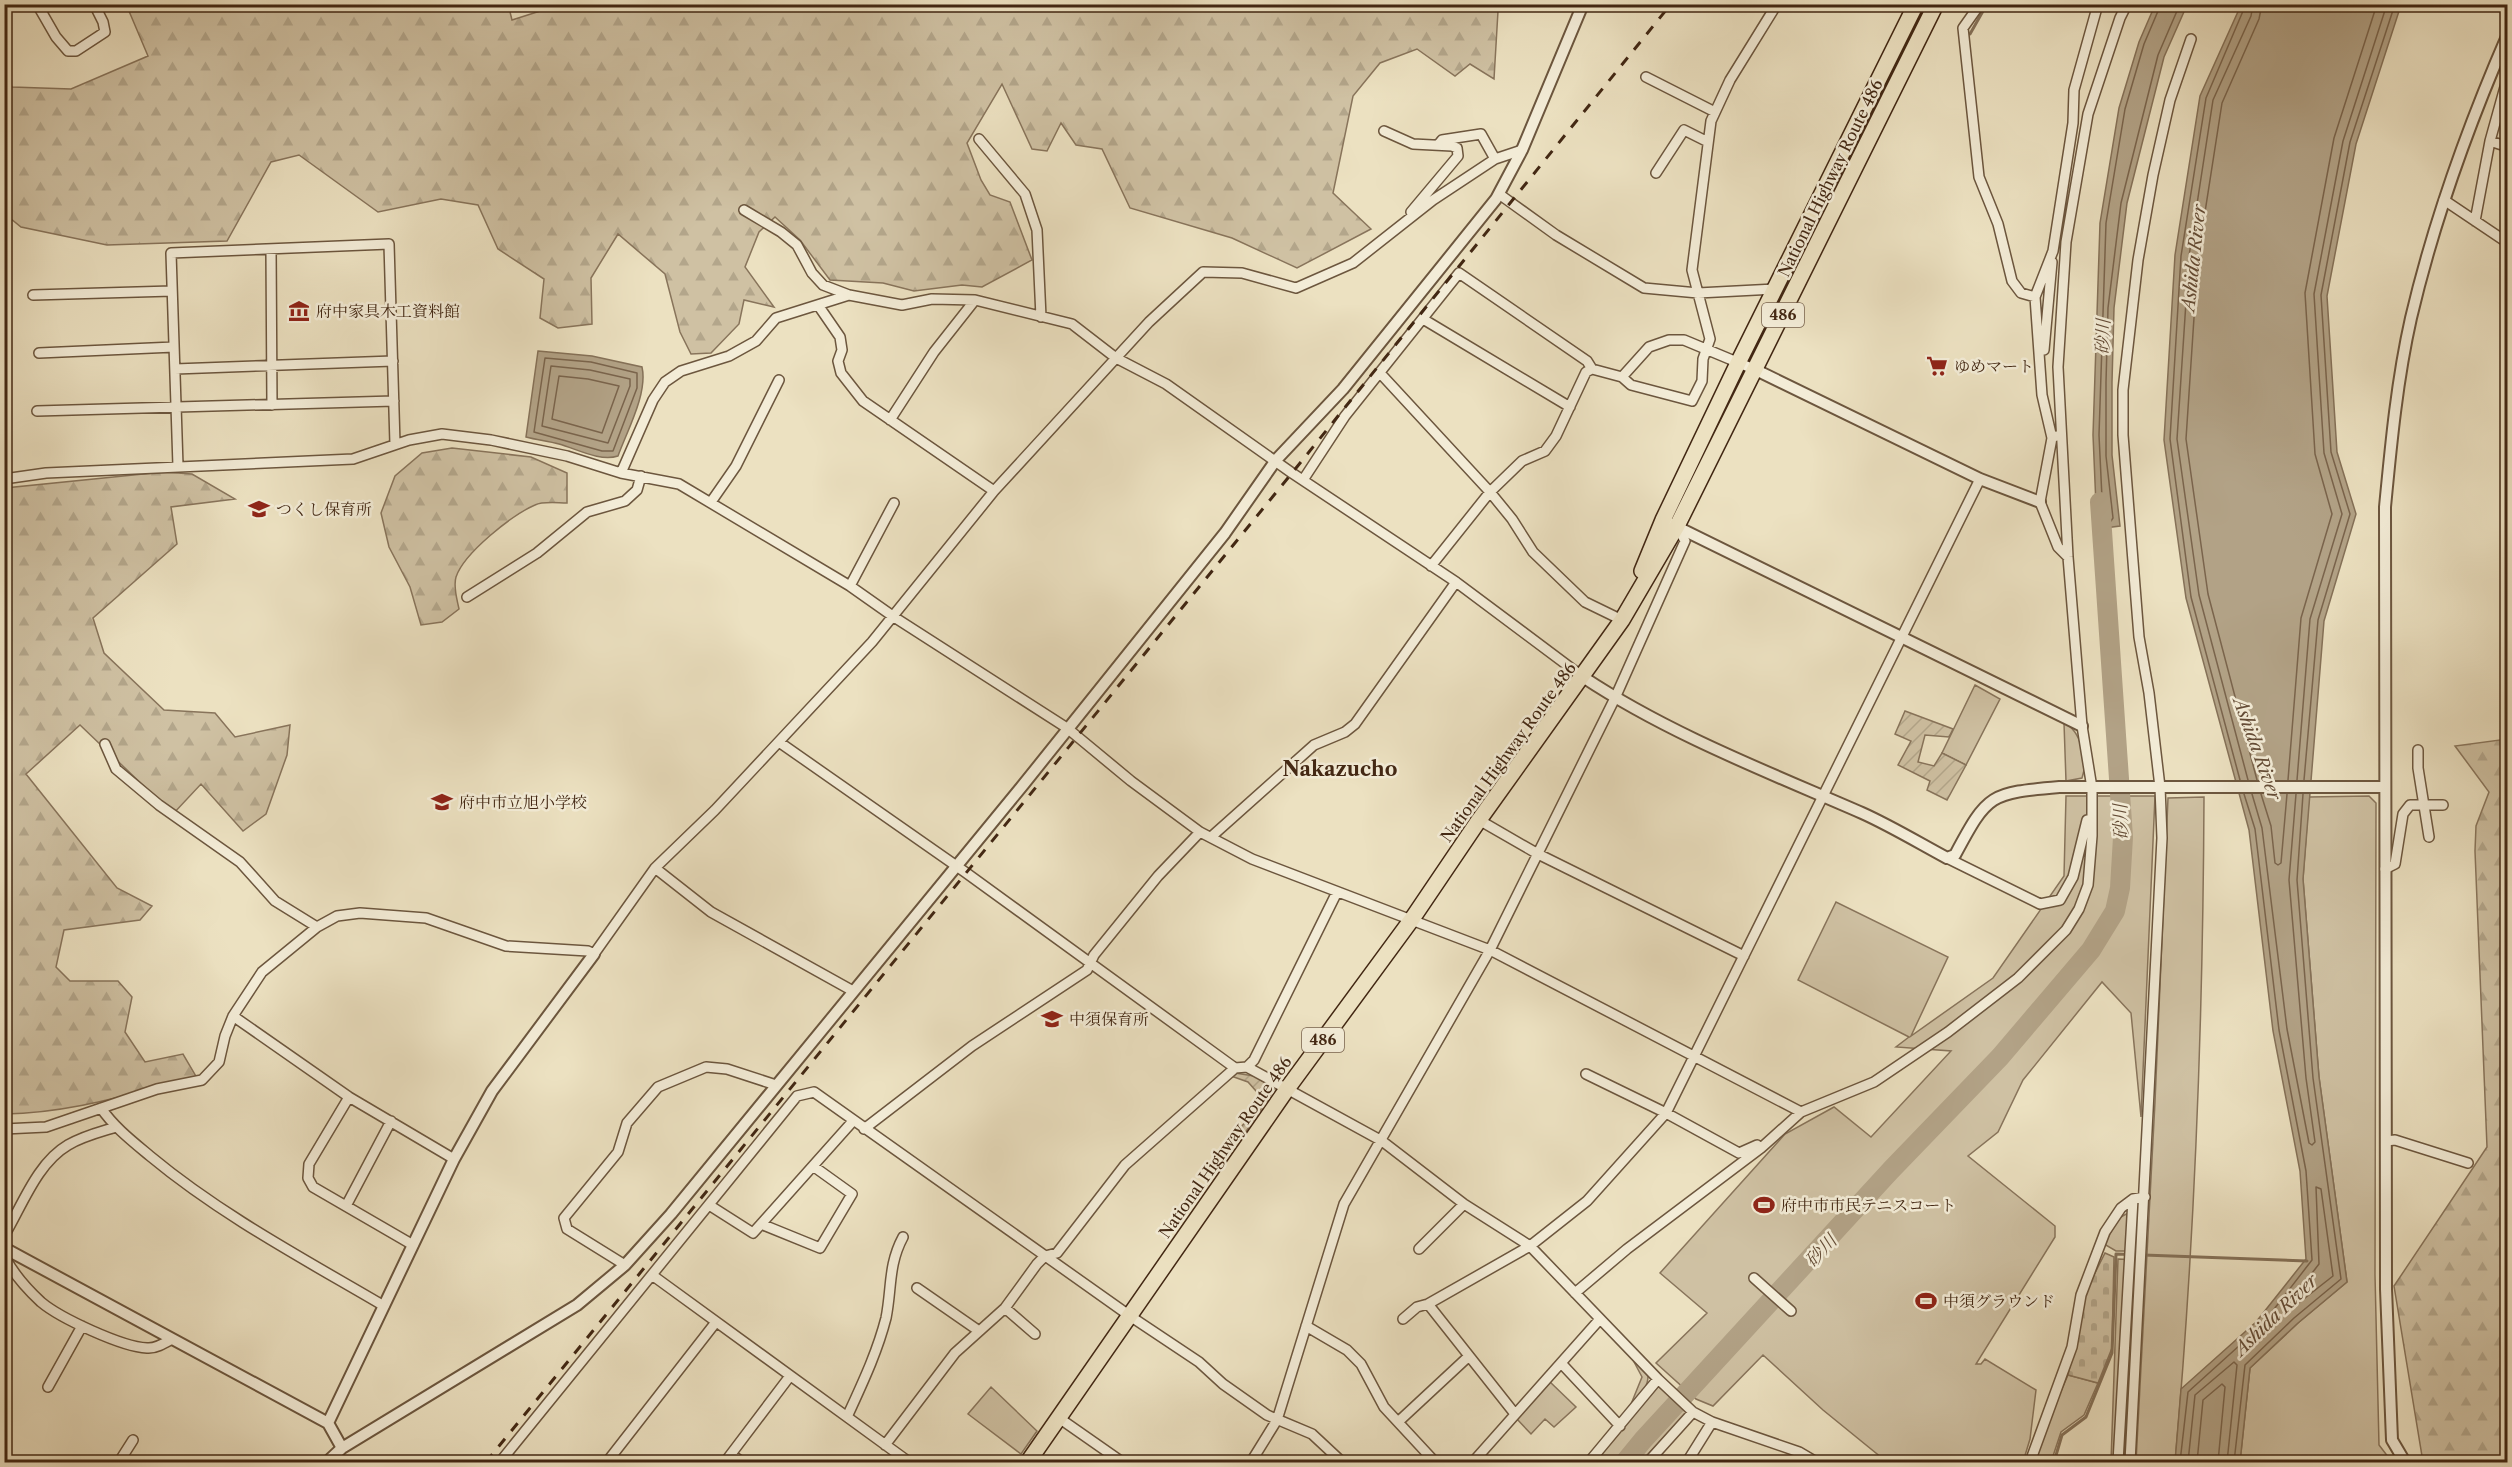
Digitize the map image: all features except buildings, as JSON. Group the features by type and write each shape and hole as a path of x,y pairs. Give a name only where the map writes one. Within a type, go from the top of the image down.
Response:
{"highway":[{"name":"National Highway Route 486","path":"1670,523 1739,362 1916,4"},
{"name":"National Highway Route 486","path":"1028,1462 1287,1089 1412,919 1479,820 1622,620 1670,523 1756,370 1936,4"}],"street":[{"path":"38,4 56,38 68,51 76,51 105,32 94,4"},
{"path":"327,1462 342,1448 577,1305 625,1265 671,1214 1225,533 1276,460 1343,389 1499,194 1522,150 1583,4"},
{"path":"1431,566 1490,492 1522,461 1545,451 1556,436 1586,372 1592,369 1622,377 1631,385 1692,401 1702,381 1703,359 1710,339 1692,270 1710,121 1730,80 1777,4"},
{"path":"1980,4 1963,28 1979,177 1998,224 2012,281 2021,293 2035,297"},
{"path":"2042,395 2045,322 2053,251 2073,123 2074,90 2098,4"},
{"path":"1575,1293 1627,1249 1761,1148 1801,1112 1874,1082 1948,1032 2018,978 2066,930 2079,909 2088,885 2097,788 2082,726 2068,557 2058,367 2066,243 2088,114 2127,4"},
{"path":"2405,1462 2392,1440 2386,1289 2385,869 2380,787 2385,507 2393,422 2411,319 2444,200 2475,111 2508,34"},
{"path":"2130,1462 2162,838 2161,787 2139,637 2123,435 2123,390 2138,260 2153,175 2170,100 2191,39"},
{"path":"1646,77 1715,112"},
{"path":"2475,221 2490,141 2507,79"},
{"path":"1656,173 1684,130 1708,142"},
{"path":"1384,131 1413,144 1457,148 1458,156 1410,214 1408,220"},
{"path":"1438,145 1442,140 1481,134 1495,159"},
{"path":"979,139 1025,194 1037,230 1041,316"},
{"path":"2490,141 2508,147"},
{"path":"328,1422 454,1159 492,1091 655,868 715,810 894,617 994,491 1149,322 1203,272 1242,273 1296,288 1353,263 1433,200 1495,159 1522,150"},
{"path":"1499,194 1556,235 1644,288 1698,293 1775,289"},
{"path":"2444,200 2508,243"},
{"path":"744,210 781,232 797,245 812,273 823,285 849,295 902,305 932,299 975,300 1072,324 1116,358 1166,384 1303,480 1456,582 1583,677 1628,706 1823,798 1863,814 2040,904 2060,900 2073,877 2097,788"},
{"path":"178,466 171,253 389,244 395,444"},
{"path":"271,249 272,405"},
{"path":"2053,251 2035,297 2042,395 2052,438 2040,502 2058,547 2068,557"},
{"path":"1303,480 1345,416 1459,273 1587,361 1592,369"},
{"path":"33,295 172,291"},
{"path":"621,473 653,400 665,382 681,371 729,356 756,341 776,318 849,295"},
{"path":"890,420 934,352 975,300"},
{"path":"818,305 840,337 842,350 838,361 841,373 863,401 994,491"},
{"path":"1423,319 1570,406"},
{"path":"1622,377 1649,347 1669,340 1684,340 1739,362 1980,479 2040,502"},
{"path":"39,353 174,347"},
{"path":"175,369 393,361"},
{"path":"1380,373 1490,492 1512,519 1533,552 1585,602 1622,620"},
{"path":"711,502 736,466 779,380"},
{"path":"37,411 176,409 394,401"},
{"path":"2052,438 2061,433"},
{"path":"4,479 46,473 353,459 395,444 442,434 491,440 567,456 621,473 679,484 850,586 894,617 1067,728 1131,781 1200,832 1252,859 1490,950 1801,1112"},
{"path":"467,597 537,553 587,512 625,501 637,490 641,476"},
{"path":"1403,1319 1417,1306 1428,1304 1530,1246 1587,1201 1666,1113 1980,479"},
{"path":"850,586 894,502"},
{"path":"1670,523 2082,726"},
{"path":"1251,1462 1277,1419 1344,1204 1490,950 1615,698 1685,541 1670,523"},
{"path":"1210,837 1314,745 1345,732 1355,724 1456,582"},
{"path":"779,741 1235,1068"},
{"path":"105,744 116,769 159,804 240,862 275,901 317,927"},
{"path":"2418,750 2418,768 2429,837"},
{"path":"1947,858 1955,855 1976,817 1989,802 2011,791 2060,787 2380,787"},
{"path":"2385,869 2395,864 2403,814 2410,806 2443,805"},
{"path":"1479,820 1538,854 1744,956"},
{"path":"864,1129 972,1046 1087,970 1094,955 1158,876 1200,832"},
{"path":"655,868 711,912 853,991"},
{"path":"1247,1067 1254,1060 1337,892"},
{"path":"4,1129 46,1127 157,1089 202,1080 219,1062 225,1036 233,1016 262,972 317,927 337,916 360,913 426,918 506,946 588,951 594,954"},
{"path":"233,1016 349,1097 454,1159"},
{"path":"625,1265 567,1229 564,1218 618,1152 627,1123 658,1087 706,1067 727,1069 776,1085"},
{"path":"885,1444 955,1353 1005,1308 1037,1263 1045,1256 1057,1253 1125,1165 1235,1068 1247,1067 1382,1141 1464,1204 1530,1246 1658,1379 1693,1412 1712,1422 1799,1452 1816,1462"},
{"path":"1586,1074 1666,1113 1739,1153 1757,1145 1761,1148"},
{"path":"500,1462 797,1096 814,1092 1130,1316 1199,1362 1223,1384 1266,1415 1312,1434 1342,1462"},
{"path":"349,1097 309,1164 308,1178 313,1187 413,1245"},
{"path":"101,1108 116,1127 174,1176 215,1205 384,1306"},
{"path":"346,1206 391,1121"},
{"path":"708,1205 753,1233 854,1121"},
{"path":"4,1236 45,1165 66,1145 116,1127"},
{"path":"2386,1141 2395,1140 2468,1163"},
{"path":"761,1224 820,1248 852,1194 813,1166"},
{"path":"2030,1462 2072,1347 2081,1295 2106,1232 2121,1208 2133,1199 2145,1197"},
{"path":"2118,1462 2133,1199"},
{"path":"1419,1249 1464,1204"},
{"path":"847,1417 876,1355 886,1315 894,1255 903,1237"},
{"path":"172,1339 148,1349 120,1342 82,1326 43,1303 15,1275 6,1259 7,1250 328,1422 342,1448"},
{"path":"652,1275 909,1462"},
{"path":"1754,1278 1791,1311"},
{"path":"917,1288 979,1331"},
{"path":"1428,1304 1515,1414"},
{"path":"1005,1308 1035,1334"},
{"path":"1473,1462 1600,1319"},
{"path":"607,1462 716,1322"},
{"path":"48,1387 82,1326"},
{"path":"1306,1326 1347,1350 1361,1364 1384,1407 1435,1462"},
{"path":"1398,1422 1469,1356"},
{"path":"1561,1363 1620,1426"},
{"path":"742,1462 728,1458 790,1376"},
{"path":"1589,1462 1658,1379"},
{"path":"1648,1462 1693,1412"},
{"path":"1059,1418 1122,1462"},
{"path":"1687,1462 1712,1422"},
{"path":"119,1462 132,1440"},
{"path":"1793,1462 1799,1452"},
{"path":"4,1459 10,1462"}],"green space":[{"path":"126,4 508,4 512,20 562,4 1524,5 1498,11 1494,79 1470,64 1455,76 1417,49 1380,63 1353,96 1333,193 1371,229 1297,268 1232,238 1130,208 1102,149 1076,145 1061,123 1047,151 1032,149 1002,84 967,143 981,180 990,195 1010,202 1032,260 982,287 962,285 914,291 883,283 830,280 800,240 775,217 759,232 745,267 774,307 744,300 739,324 711,353 691,354 680,332 665,274 618,234 591,278 592,324 558,328 540,318 544,279 498,249 478,205 441,199 378,212 299,155 271,162 227,241 107,245 21,227 5,214 4,70 12,87 71,89 148,56"},
{"path":"452,448 531,457 567,473 567,503 535,505 514,517 478,546 456,577 455,589 459,609 442,622 421,625 410,587 389,547 381,513 395,476 422,453"},
{"path":"163,472 192,474 235,499 171,507 177,544 93,618 104,653 164,710 215,713 235,737 290,725 287,755 266,814 243,831 201,784 173,814 80,725 26,774 117,888 152,906 140,920 64,930 56,967 70,981 118,981 132,997 125,1032 145,1062 183,1054 197,1078 78,1106 5,1114 5,488"},
{"path":"1975,685 2000,699 1966,765 1942,753"},
{"path":"1905,711 1953,729 1949,737 1925,735 1918,762 1934,766 1942,753 1966,765 1947,800 1927,790 1930,781 1898,765 1911,741 1895,734"},
{"path":"2064,723 2075,732 2079,739 2084,764 2082,778 2066,781"},
{"path":"2507,739 2507,1462 2423,1462 2394,1286 2487,1147 2475,851 2476,826 2489,792 2455,746"},
{"path":"2066,796 2155,796 2141,1117 2131,1013 2102,982 2023,1080 1998,1132 1968,1156 2055,1226 2055,1237 1976,1364 1981,1364 1985,1359 2036,1390 2030,1439 2023,1462 1887,1462 1823,1410 1763,1355 1713,1406 1696,1399 1656,1363 1707,1313 1660,1273 1785,1134 1834,1107 1871,1137 1951,1051 1896,1047 1909,1037 1798,980 1836,902 1948,957 1911,1036 1993,978 2064,876"},
{"path":"2369,796 2376,803 2375,1275 2379,1445 2392,1462 2240,1462 2250,1368 2298,1323 2347,1282 2319,1077 2303,879 2309,797"},
{"path":"2204,797 2197,1130 2188,1296 2175,1462 2136,1462 2168,798"},
{"path":"1235,1073 1254,1076 1275,1088 1243,1136 1236,1133 1264,1100 1248,1082 1231,1076"},
{"path":"2137,1208 2140,1213 2137,1251 2116,1251 2104,1244 2119,1218"},
{"path":"2105,1253 2114,1257 2112,1348 2098,1383 2068,1375 2085,1293"},
{"path":"2118,1259 2136,1260 2126,1462 2111,1462"},
{"path":"1633,1360 1648,1373 1648,1379 1643,1392 1629,1409 1642,1377"},
{"path":"2068,1375 2098,1383 2084,1415 2061,1432 2051,1462 2034,1462 2043,1432"},
{"path":"1549,1381 1576,1407 1554,1427 1545,1419 1531,1434 1516,1418"},
{"path":"1658,1386 1687,1412 1641,1462 1593,1462"},
{"path":"991,1387 1037,1431 1021,1454 968,1414"}],"water":[{"path":"2155,5 2187,5 2164,57 2127,203 2114,308 2112,382 2112,455 2120,526 2097,529 2093,435 2100,223 2119,108 2139,42"},
{"name":"Ashida River","path":"2241,5 2401,5 2356,144 2327,296 2337,452 2356,514 2324,621 2303,879 2319,1077 2347,1282 2298,1323 2250,1368 2240,1462 2175,1462 2181,1389 2256,1322 2306,1259 2300,1171 2273,1031 2249,830 2186,598 2164,440 2175,255 2200,96"},
{"path":"538,351 592,356 642,367 642,388 639,400 618,456 596,456 559,444 526,437"}],"waterway":[{"path":"1970,34 1987,4"},
{"name":"砂川","path":"1625,1462 1891,1170 2000,1057 2091,950 2115,911 2120,888 2123,837 2100,502"},
{"name":"Ashida River","path":"2054,1462 2062,1435 2086,1417 2112,1353 2116,1254 2307,1261"}],"railway":[{"path":"486,1462 1671,4"}],"place":[{"name":"府中家具木工資料館","path":"299,311"},
{"name":"ゆめマート","path":"1937,366"},
{"name":"つくし保育所","path":"259,509"},
{"name":"府中市立旭小学校","path":"442,802"},
{"name":"中須保育所","path":"1052,1019"},
{"name":"府中市市民テニスコート","path":"1764,1205"},
{"name":"中須グラウンド","path":"1926,1301"}],"district":[{"name":"Nakazucho","path":"1340,769"}]}
